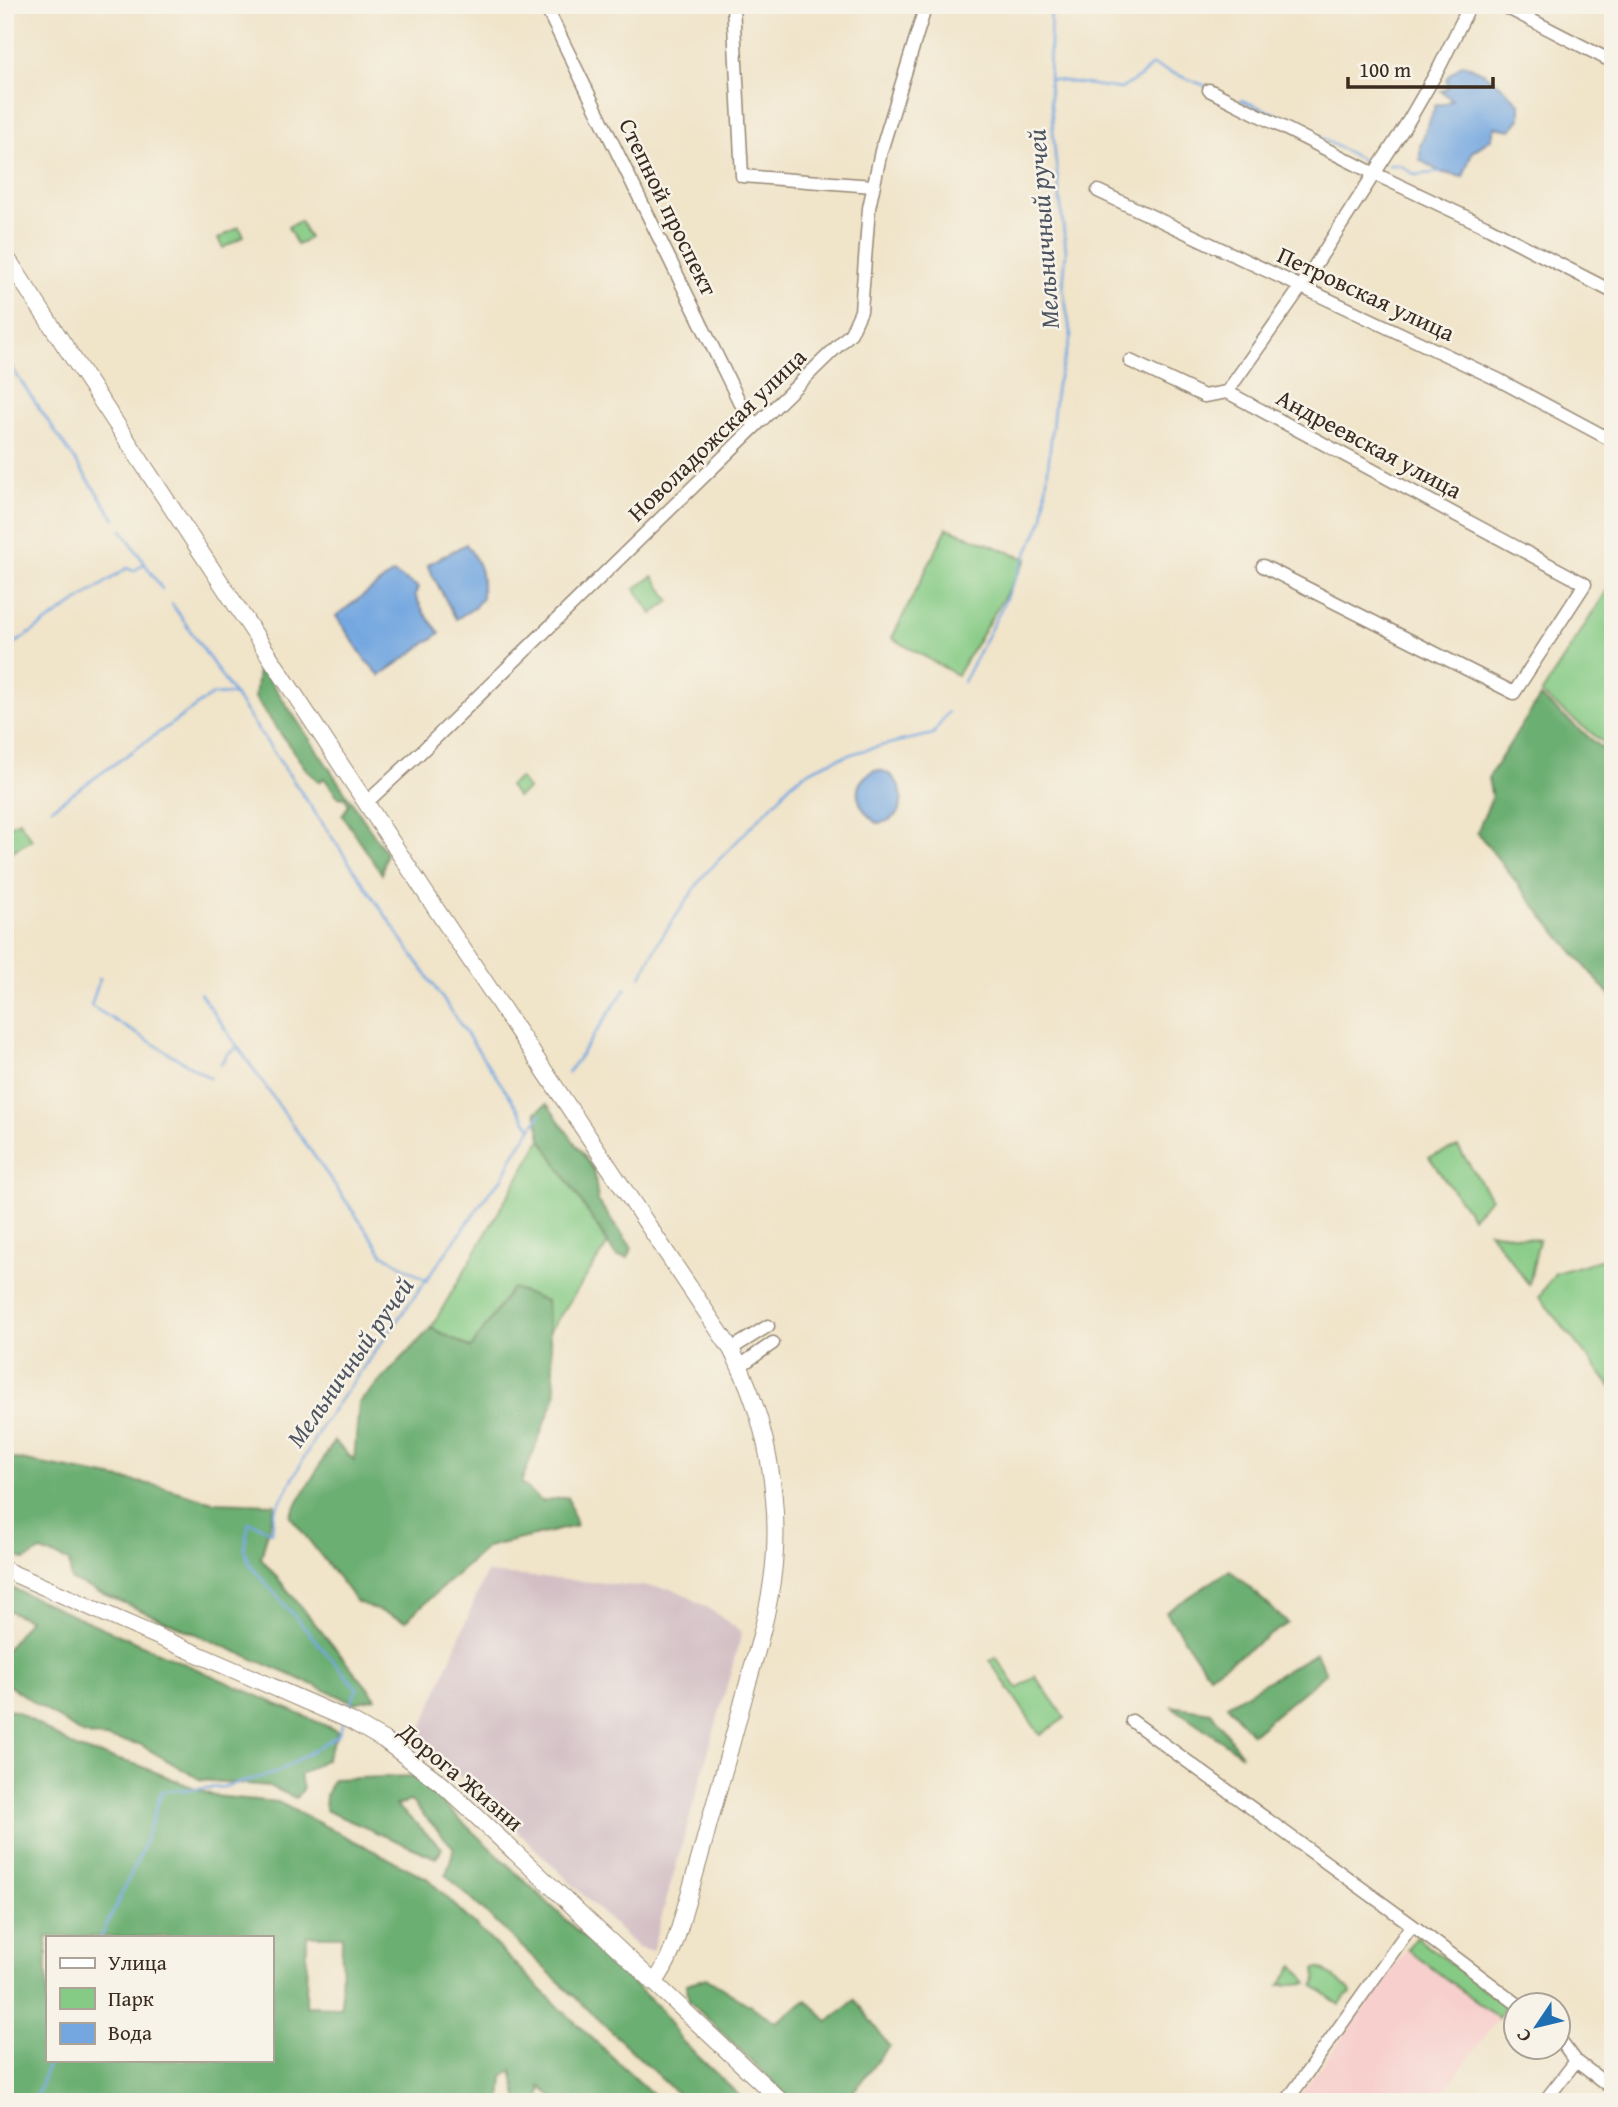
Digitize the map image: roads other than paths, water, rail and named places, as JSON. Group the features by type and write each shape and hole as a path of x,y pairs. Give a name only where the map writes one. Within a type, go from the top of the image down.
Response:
{"main road":[{"path":"5,255 730,1349 750,1389 763,1432 771,1478 775,1519 773,1580 760,1640 671,1957 654,1983"},
{"name":"Дорога Жизни","path":"5,1570 351,1721 384,1740 443,1785 782,2102"}],"street":[{"name":"Степной проспект","path":"545,5 738,399 755,426"},
{"path":"733,5 742,176 873,186"},
{"name":"Новоладожская улица","path":"366,802 843,343 857,323 862,298 865,240 881,151 926,5"},
{"path":"1227,392 1301,287 1415,110 1439,68 1469,5"},
{"path":"1502,5 1613,62"},
{"path":"1209,90 1613,292"},
{"name":"Петровская улица","path":"1098,191 1499,380 1613,441"},
{"name":"Андреевская улица","path":"1130,361 1204,396 1227,392 1585,584 1514,693 1263,566"},
{"path":"730,1349 768,1326"},
{"path":"740,1366 773,1343"},
{"path":"1132,1721 1306,1846 1502,1992"},
{"path":"1286,2102 1412,1925"},
{"path":"1572,2055 1613,2089"},
{"path":"1544,2102 1576,2060"}],"water":[{"path":"1462,64 1486,75 1520,104 1520,119 1511,130 1495,127 1491,139 1472,152 1463,177 1440,172 1420,160 1420,146 1436,104 1452,100 1441,91 1446,89 1449,75"},
{"path":"466,544 480,569 482,598 474,608 456,619 427,565"},
{"path":"393,573 418,587 415,595 424,613 440,633 380,676 336,616"},
{"path":"875,770 886,772 894,778 901,796 901,806 896,814 888,820 876,823 864,810 858,795 861,782"}],"waterway":[{"name":"Мельничный ручей","path":"963,682 1043,519 1056,388 1071,336 1063,288 1066,251 1049,79 1051,5"},
{"path":"1050,79 1121,89 1152,65 1206,86"},
{"path":"1241,100 1276,114 1370,164"},
{"path":"1388,165 1400,165 1415,175 1440,172"},
{"path":"5,358 115,519"},
{"path":"122,530 162,589"},
{"path":"5,650 127,568 134,571 145,563"},
{"path":"172,604 532,1129"},
{"path":"52,808 212,695 233,694"},
{"name":"Мельничный ручей","path":"641,977 659,941 704,875 792,783 828,762 933,734 948,712"},
{"path":"100,978 91,1006 210,1078"},
{"name":"Мельничный ручей","path":"568,1073 626,988"},
{"path":"200,993 383,1254 427,1281"},
{"path":"220,1065 228,1053 237,1048"},
{"name":"Мельничный ручей","path":"347,1713 357,1688 250,1565 244,1548 249,1522 272,1532 274,1513 322,1425 491,1190 503,1178 513,1156 541,1114"},
{"name":"Мельничный ручей","path":"101,1936 141,1853 162,1791 223,1787 276,1773 338,1735 343,1722"},
{"name":"Мельничный ручей","path":"34,2102 49,2062"}]}
